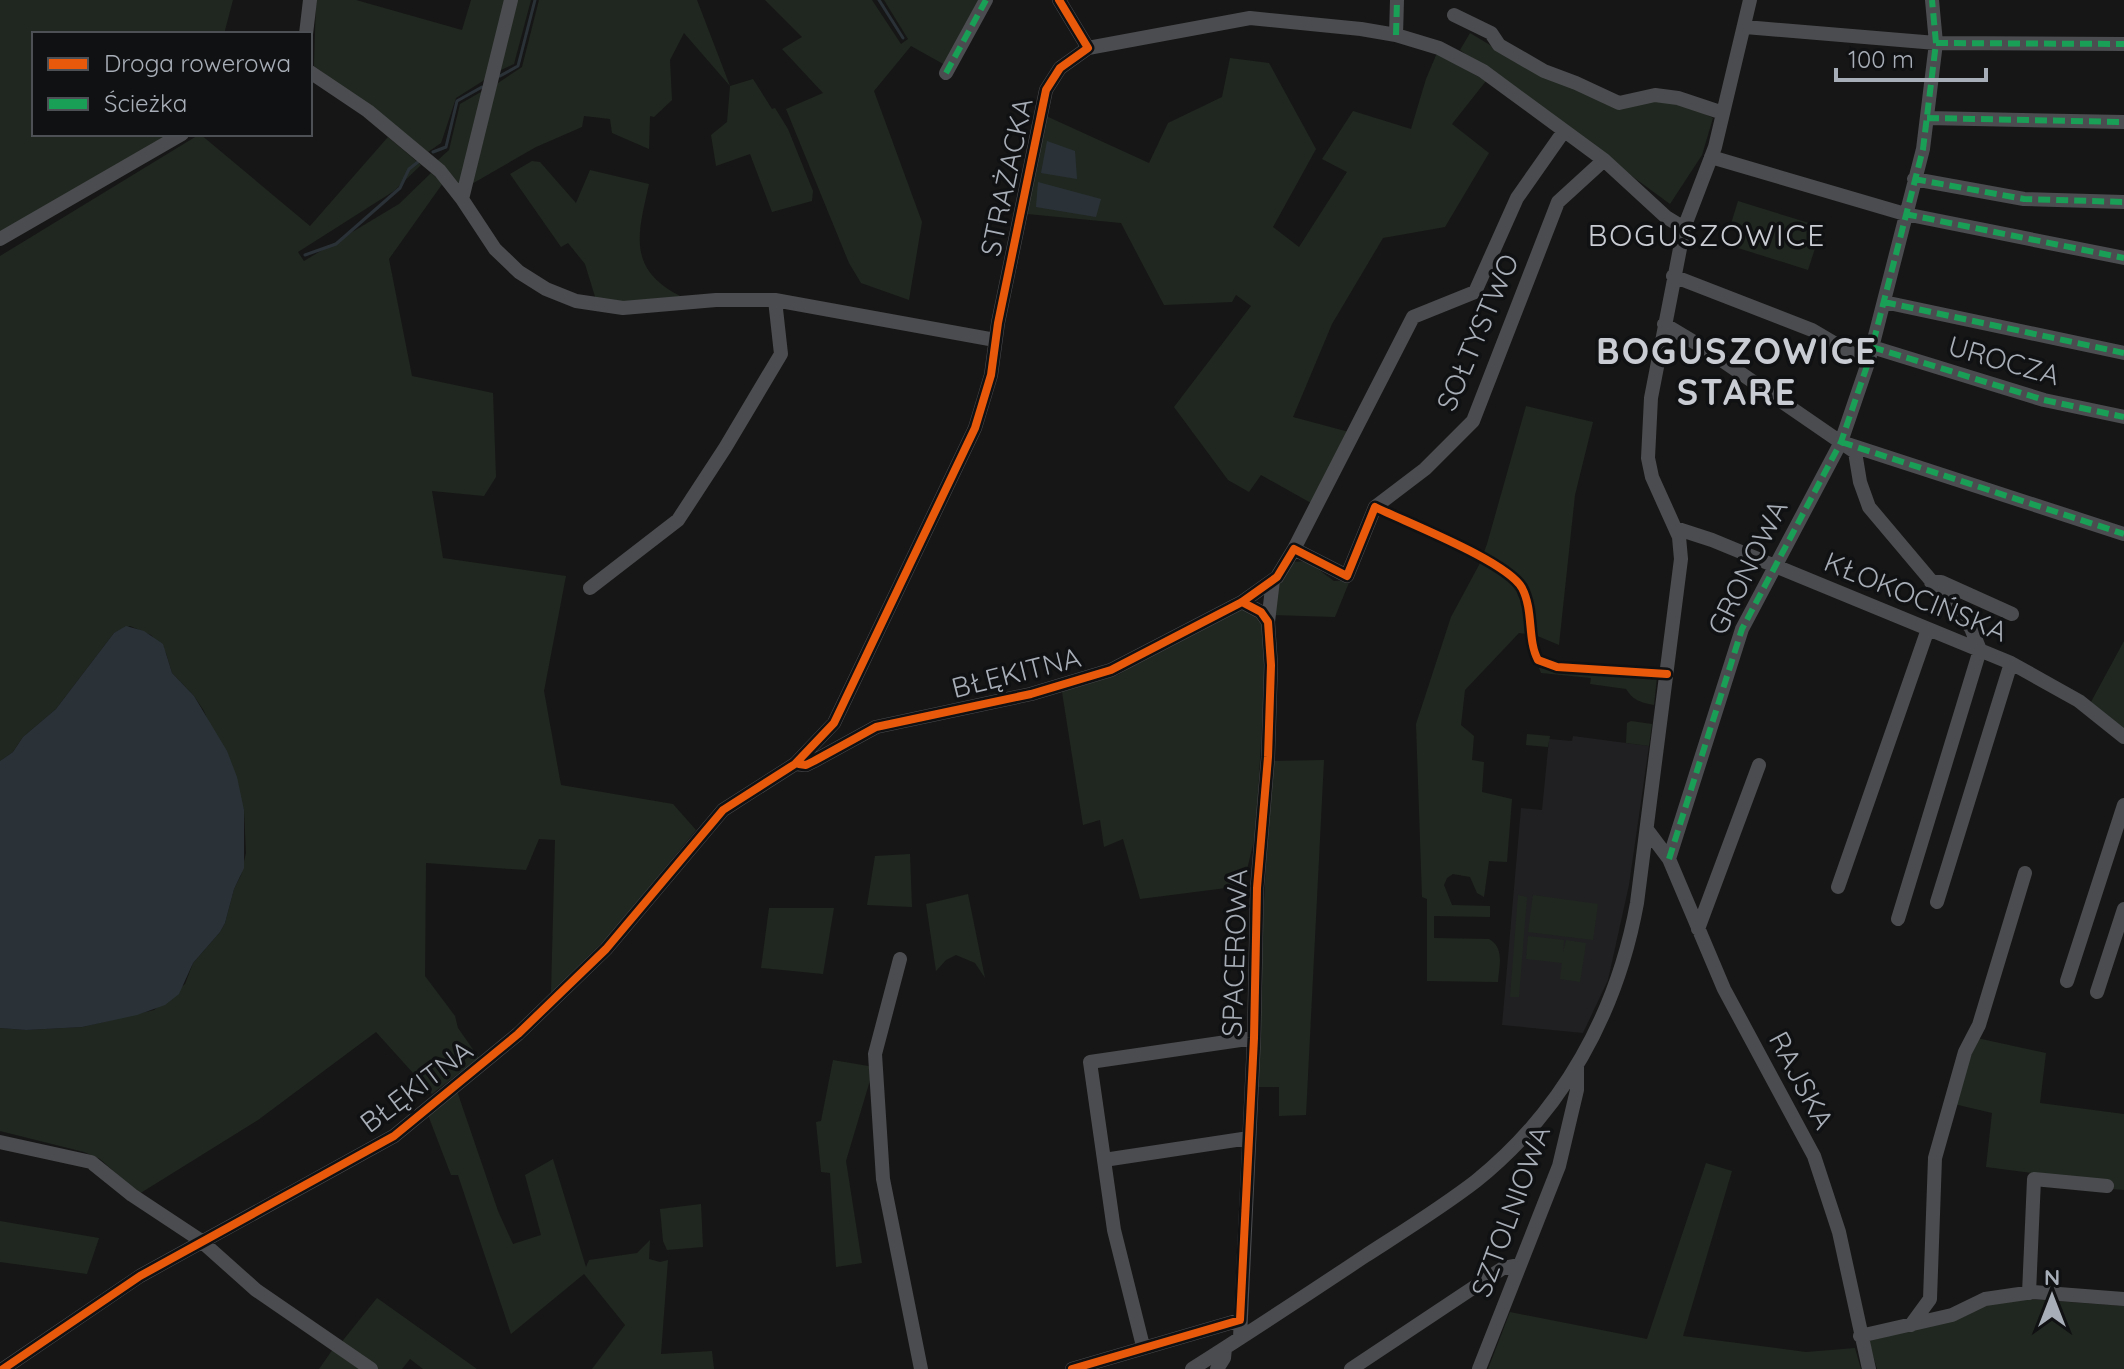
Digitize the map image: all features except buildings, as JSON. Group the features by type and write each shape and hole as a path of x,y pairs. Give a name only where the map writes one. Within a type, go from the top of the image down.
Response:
{"street":[{"path":"306,32 310,0"},
{"path":"462,199 511,0"},
{"path":"946,73 986,0"},
{"path":"1059,0 1088,48"},
{"path":"1396,35 1397,0"},
{"path":"1192,1369 1474,1183 1517,1144 1577,1067 1600,1025 1626,953 1648,831 1680,568 1681,547 1652,477 1648,458 1651,398 1684,228 1711,157 1750,0"},
{"name":"GRONOWA","path":"1669,859 1742,629 1841,442 1868,363 1923,149 1936,43 1932,0"},
{"path":"1454,15 1491,33 1499,45 1544,71 1619,103 1655,95 1678,98 1723,113"},
{"name":"STRAŻACKA","path":"995,340 1046,90 1060,68 1088,48 1250,18 1361,29 1396,35 1439,48 1483,71 1604,160 1666,217 1684,228"},
{"path":"1745,27 1936,43 2124,44"},
{"path":"312,73 368,111 440,171 495,249 519,272 546,289 576,301 623,308 716,300 775,300 995,340"},
{"path":"1927,118 2124,122"},
{"path":"1273,580 1294,549 1413,317 1475,292 1517,198 1564,131"},
{"path":"0,239 179,136"},
{"path":"1711,157 1905,214 2124,258"},
{"name":"SOŁTYSTWO","path":"1294,549 1347,576 1375,507 1425,469 1473,421 1558,202 1604,160"},
{"path":"1914,179 2024,199 2124,202"},
{"path":"1673,276 1812,330 1868,363"},
{"path":"590,588 678,520 725,448 781,354 775,300"},
{"path":"1884,302 2124,353"},
{"path":"1664,324 1855,452 1860,482 1869,507 1971,628 1980,650 1898,919"},
{"name":"BŁĘKITNA","path":"3,1369 115,1291 200,1240 394,1136 518,1034 606,949 723,810 795,764 834,723 975,428 991,375 995,340"},
{"name":"UROCZA","path":"1872,347 2044,400 2124,417"},
{"path":"1841,442 2124,534"},
{"name":"KŁOKOCIŃSKA","path":"1675,528 1698,534 2011,663 2079,701 2124,737"},
{"name":"BŁĘKITNA","path":"795,764 806,765 876,727 1031,694 1111,670 1242,602 1273,580"},
{"name":"SPACEROWA","path":"1240,1338 1254,1038 1257,888 1268,757 1271,665 1268,622 1273,580"},
{"path":"1931,582 1941,582 2012,614"},
{"path":"1242,602 1261,612 1268,622"},
{"path":"1838,887 1928,629"},
{"path":"1937,902 2011,663"},
{"path":"1698,929 1759,765"},
{"path":"2067,981 2124,805"},
{"name":"RAJSKA","path":"1648,831 1669,859 1724,989 1814,1156 1839,1232 1869,1369"},
{"path":"1911,1325 1930,1299 1935,1158 1965,1052 1979,1025 2025,873"},
{"path":"2097,992 2124,909"},
{"path":"900,959 875,1054 883,1179 921,1369"},
{"name":"SPACEROWA","path":"1143,1346 1114,1230 1090,1062 1254,1038"},
{"name":"SZTOLNIOWA","path":"1479,1369 1559,1166 1577,1090 1577,1067"},
{"path":"1104,1160 1249,1138"},
{"path":"0,1142 91,1162 132,1195 200,1240 256,1290 371,1369"},
{"path":"2029,1293 2034,1179 2107,1186"},
{"path":"1351,1369 1503,1268 1520,1265"},
{"path":"1860,1336 1952,1315 1985,1299 2029,1293 2124,1299"},
{"path":"1072,1369 1240,1320"},
{"path":"1221,1327 1240,1338"},
{"path":"1217,1369 1224,1358 1225,1348"}],"shaded area":[{"path":"0,0 233,0 225,32 32,32 32,136 171,136 0,232"},
{"path":"316,0 356,0 462,30 471,0 506,0 486,79 456,98 441,143 428,152 314,66"},
{"path":"514,0 531,0 514,64 499,71"},
{"path":"539,0 697,0 730,86 684,33 670,60 672,100 654,117 650,116 649,149 612,133 610,119 584,116 582,127 536,147 470,185 495,85 522,67"},
{"path":"765,0 872,0 901,44 908,39 884,0 981,0 945,65 911,46 874,91 922,222 909,300 861,283 849,263 786,109 823,93 782,49 802,37"},
{"path":"1470,33 1525,66 1617,107 1660,100 1683,103 1713,118 1702,155 1670,204 1460,50"},
{"path":"1437,53 1486,81 1452,124 1489,153 1445,227 1383,238 1332,324 1293,417 1349,432 1311,503 1261,475 1249,492 1228,480 1174,407 1251,306 1236,295 1232,302 1164,305 1121,223 1027,214 1044,115 1149,163 1168,123 1222,97 1230,58 1269,63 1316,149 1273,227 1299,247 1347,172 1322,159 1353,111 1411,129"},
{"path":"753,79 772,109 775,108 788,129 813,191 812,201 772,212 750,154 716,166 711,135 727,122 730,86"},
{"path":"486,89 460,189 437,161 449,150 460,104"},
{"path":"197,136 202,136 310,226 388,137 421,165 394,191 298,252 304,261 399,204 431,173 443,183 389,259 412,376 493,393 496,477 484,496 432,491 443,558 566,576 544,691 561,785 673,804 696,830 613,932 551,993 555,840 539,839 526,870 426,863 425,976 455,1016 458,1028 479,1058 432,1094 376,1032 258,1120 139,1194 100,1159 84,1152 0,1131 0,1028 82,1027 154,1010 185,984 193,963 225,923 246,853 244,810 204,711 172,673 166,653 151,635 130,626 114,633 56,709 0,761 0,256"},
{"path":"1047,141 1075,151 1077,179 1041,173"},
{"path":"532,161 540,162 576,203 590,170 649,184 640,249 652,275 682,297 620,303 596,300 585,264 568,243 561,247 510,174"},
{"path":"1038,182 1101,199 1096,217 1036,207"},
{"path":"1738,201 1822,227 1808,270 1738,248 1743,231 1730,227"},
{"path":"1526,406 1593,422 1575,495 1559,645 1535,635 1519,633 1465,690 1461,725 1474,736 1472,760 1484,762 1482,792 1512,799 1507,862 1489,861 1484,897 1477,893 1470,877 1453,874 1447,878 1444,885 1452,905 1490,906 1490,917 1434,916 1434,938 1489,939 1499,952 1498,982 1427,981 1427,899 1422,897 1416,724 1451,617 1487,544"},
{"path":"1307,561 1334,581 1350,580 1335,617 1272,615 1277,587 1293,562"},
{"path":"1242,608 1253,609 1267,631 1256,832 1239,903 1234,887 1140,899 1123,839 1104,847 1100,820 1083,825 1062,692 1118,675 1154,652"},
{"path":"126,626 144,631 163,644 172,673 194,696 227,751 237,777 244,810 244,868 220,932 193,963 179,994 165,1005 137,1015 82,1027 0,1028 0,761 56,709 114,633"},
{"path":"2124,641 2124,730 2091,702"},
{"path":"1539,668 1657,677 1654,705 1638,700 1626,689 1590,684 1591,678 1541,673"},
{"path":"1627,723 1652,724 1649,746 1626,743"},
{"path":"1527,734 1550,736 1548,747 1526,745"},
{"path":"1573,736 1649,746 1629,885 1608,980 1583,1033 1502,1025 1521,808 1542,810 1549,739 1572,741"},
{"path":"1324,760 1306,1115 1279,1116 1279,1087 1255,1087 1271,761"},
{"path":"910,854 912,907 867,905 875,856"},
{"path":"968,894 985,978 975,963 956,955 936,971 926,904"},
{"path":"1518,895 1527,897 1519,997 1510,997"},
{"path":"1533,895 1598,904 1593,940 1528,932"},
{"path":"769,908 834,908 823,974 761,968"},
{"path":"1528,936 1564,940 1563,953 1566,940 1586,943 1580,982 1560,979 1562,963 1526,959"},
{"path":"1977,1038 2046,1053 2040,1103 2124,1114 2124,1190 2111,1189 2111,1183 1986,1167 1992,1113 1954,1104"},
{"path":"833,1060 874,1067 846,1161 862,1263 836,1267 830,1173 821,1172 816,1122 821,1121"},
{"path":"457,1091 498,1211 513,1244 541,1235 525,1175 553,1159 586,1267 589,1260 637,1253 650,1240 649,1259 660,1262 668,1260 661,1354 712,1351 714,1369 592,1369 625,1325 584,1274 511,1334 458,1175 451,1175 428,1115"},
{"path":"1706,1163 1732,1171 1683,1336 1806,1352 1855,1348 1861,1369 1488,1369 1510,1312 1647,1339"},
{"path":"701,1204 703,1247 667,1250 663,1241 660,1209"},
{"path":"0,1221 99,1238 87,1274 0,1262"},
{"path":"377,1298 477,1369 423,1369 410,1359 402,1369 375,1369 340,1344"},
{"path":"2030,1299 2124,1306 2124,1369 1877,1369 1869,1341 1965,1316 1982,1306"},
{"path":"333,1349 361,1369 319,1369"}],"waterway":[{"path":"500,76 518,66 535,0"},
{"path":"879,0 903,38"},
{"path":"433,152 446,147 457,101 482,87"},
{"path":"305,255 336,244 400,188 409,169 418,162"}],"marked path":[{"path":"946,73 986,0"},
{"path":"1396,35 1397,0"},
{"path":"1669,859 1742,629 1841,442 1868,363 1923,149 1936,43 1932,0"},
{"path":"1936,43 2124,44"},
{"path":"1927,118 2124,122"},
{"path":"1914,179 2024,199 2124,202"},
{"path":"1905,214 2124,258"},
{"path":"1884,302 2124,353"},
{"path":"1872,347 2044,400 2124,417"},
{"path":"1841,442 2124,534"}],"cycle path":[{"path":"3,1369 140,1276 394,1136 518,1034 606,949 723,810 795,764 834,723 975,428 991,375 998,323 1046,90 1060,68 1088,48 1059,0"},
{"path":"799,764 806,765 876,727 1031,694 1111,670 1242,602 1277,577 1294,549 1347,576 1375,507 1477,554 1513,577 1526,597 1538,660 1557,667 1667,674"},
{"path":"1072,1369 1240,1320 1254,1038 1257,888 1268,757 1271,665 1268,622 1261,612 1242,602"}],"district":[{"name":"BOGUSZOWICE","path":"1707,235"},
{"name":"BOGUSZOWICE STARE","path":"1737,370"}]}
